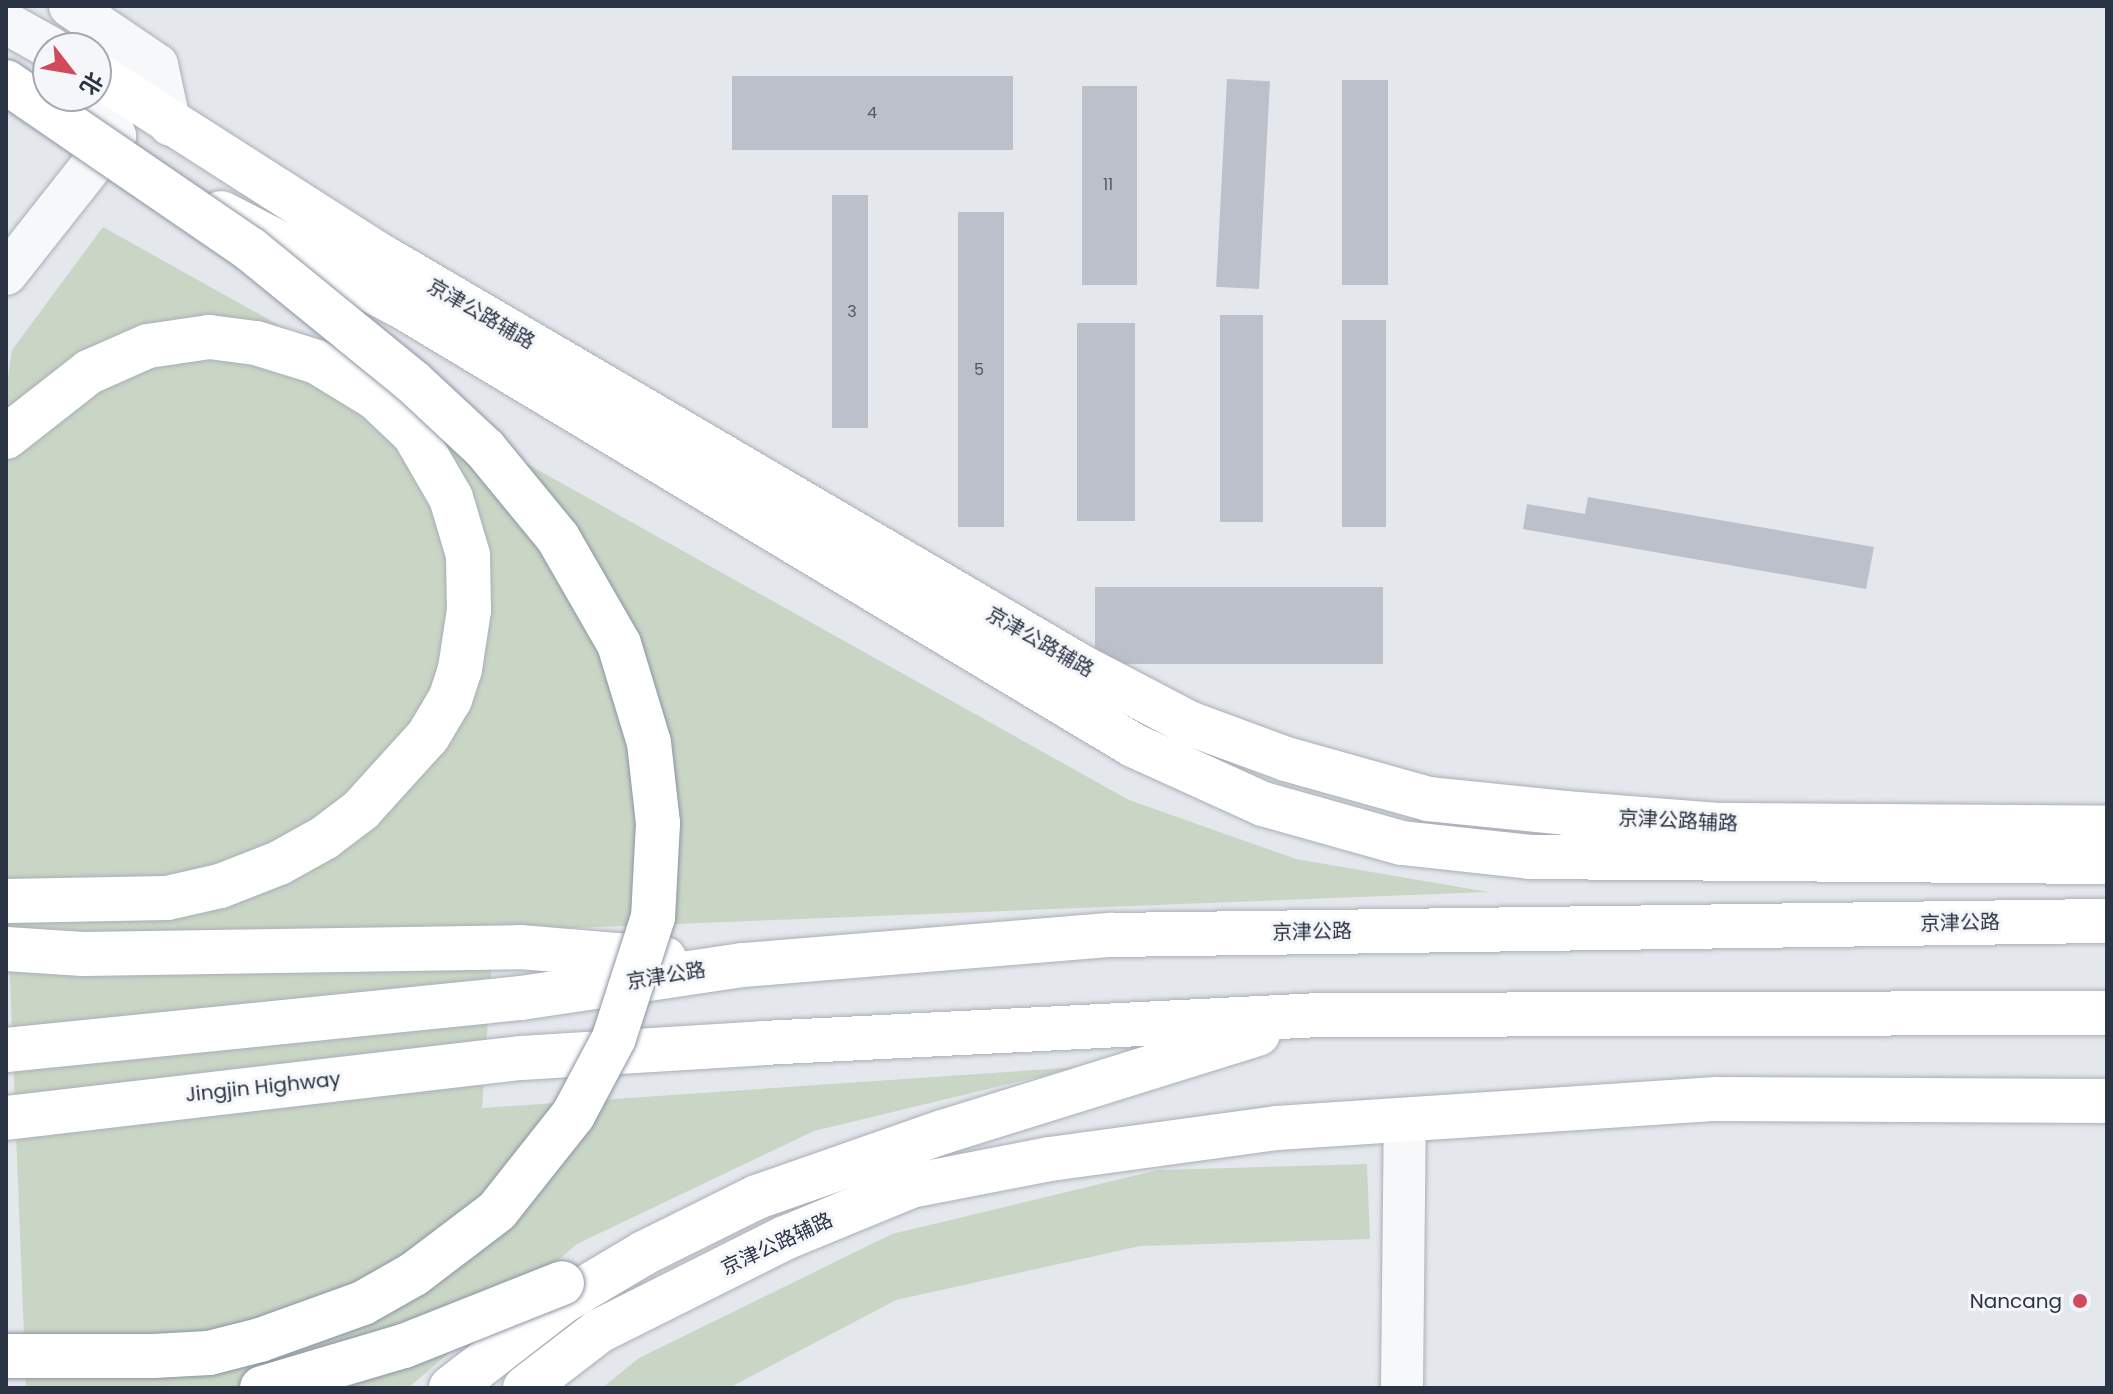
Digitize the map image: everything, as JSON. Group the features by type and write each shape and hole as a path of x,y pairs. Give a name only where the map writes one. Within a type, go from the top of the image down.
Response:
{"main road":[{"path":"6,81 144,173 250,249 412,381 485,449 558,538 619,644 643,717 658,823 653,917 620,1024 573,1115 497,1211 414,1274 328,1318 209,1353 100,1359 6,1356"},
{"name":"京津公路辅路","path":"112,85 170,125 395,264 1080,666 1191,724 1286,759 1428,799 1718,825 2107,828"},
{"path":"144,173 403,307 1054,699 1196,776 1263,804 1402,843 1614,862 2107,862"},
{"path":"6,437 89,372 148,346 209,337 256,343 317,362 376,398 414,434 451,498 468,555 469,610 460,669 428,736 361,810 324,838 235,880 167,898 6,901"},
{"name":"京津公路","path":"6,1050 521,998 743,965 1111,935 2107,921"},
{"path":"6,949 83,954 520,947 743,965"},
{"path":"262,1388 404,1346 564,1291 757,1197 943,1132 1319,1015 2107,1013"},
{"name":"Jingjin Highway","path":"6,1118 521,1058 1319,1015"},
{"name":"京津公路辅路","path":"525,1388 599,1331 785,1238 911,1186 1050,1159 1261,1130 1716,1099 2107,1101"},
{"path":"451,1388 564,1291"}],"street":[{"path":"70,6 157,65 170,125"},
{"path":"6,23 32,37"},
{"path":"6,81 16,70 32,67"},
{"path":"6,274 115,136 106,112"},
{"path":"1402,1388 1405,1119"}],"green space":[{"path":"103,227 1129,800 1296,859 1488,892 494,931 482,1108 1079,1067 814,1131 577,1244 408,1388 26,1388 6,877 6,390 12,350"},
{"path":"1367,1164 1370,1239 1140,1246 896,1300 729,1388 602,1388 639,1358 892,1234 1158,1170"}],"building":[{"path":"732,76 1013,76 1013,150 732,150"},
{"path":"1227,79 1270,81 1259,289 1216,287"},
{"path":"1342,80 1388,80 1388,285 1342,285"},
{"path":"1082,86 1137,86 1137,285 1082,285"},
{"path":"832,195 868,195 868,428 832,428"},
{"path":"958,212 1004,212 1004,527 958,527"},
{"path":"1220,315 1263,315 1263,522 1220,522"},
{"path":"1342,320 1386,320 1386,527 1342,527"},
{"path":"1077,323 1135,323 1135,521 1077,521"},
{"path":"1588,497 1874,547 1866,589 1523,529 1527,504 1585,514"},
{"path":"1095,587 1383,587 1383,664 1095,664"}],"place":[{"name":"Nancang","path":"2080,1301"}]}
